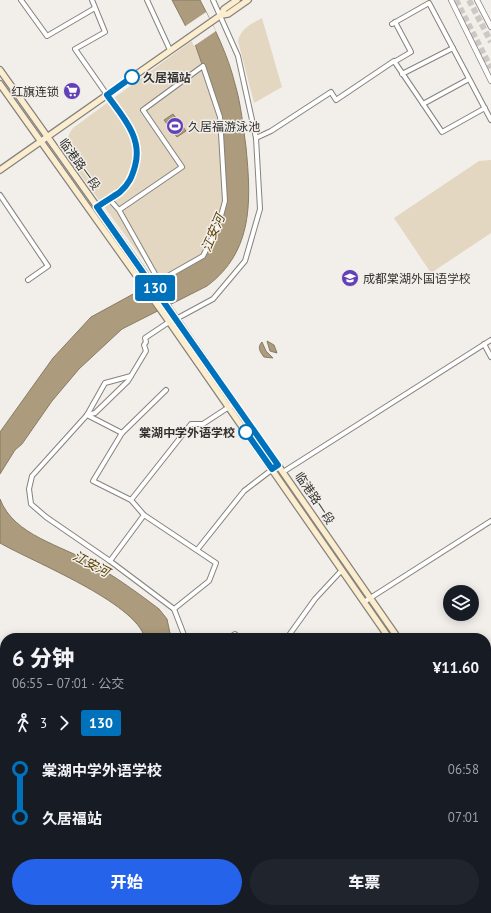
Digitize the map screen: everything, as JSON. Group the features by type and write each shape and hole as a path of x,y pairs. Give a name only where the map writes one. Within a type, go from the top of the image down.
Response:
{"main road":[{"path":"0,170 40,140 107,95 220,15 224,9 236,0"},
{"path":"220,15 228,14 248,0"},
{"name":"临港路一段","path":"0,70 150,281 394,633"},
{"name":"临港路一段","path":"0,84 272,469 341,571 364,602 383,633"}],"street":[{"path":"22,0 47,36 95,8"},
{"path":"92,0 105,32 75,50 133,132 137,144 138,157 132,179 120,192 97,207"},
{"path":"147,0 170,50"},
{"path":"176,319 213,298 245,261 260,209 256,138 238,56 213,0"},
{"path":"451,0 491,82"},
{"path":"477,0 491,27"},
{"path":"256,138 331,92 336,100 411,52 394,23 429,3 491,120"},
{"path":"402,74 453,48"},
{"path":"394,62 442,132 484,108"},
{"path":"109,199 119,210 159,280 203,256 210,246 218,227 225,201 220,117 203,66 143,110 182,168 119,210"},
{"path":"423,104 469,79"},
{"path":"0,194 48,266 28,280"},
{"path":"87,415 95,413 131,376 146,351 144,345 146,338 169,322"},
{"path":"283,472 491,340"},
{"path":"484,344 491,357"},
{"path":"131,376 105,383 87,415 32,476 29,489 31,504 78,540 110,561 174,609 183,633"},
{"path":"166,390 122,434 93,481 131,500 144,515 216,563 209,581 174,609"},
{"path":"131,500 191,424 203,424 235,403"},
{"path":"87,415 122,434"},
{"path":"197,550 244,491 278,465"},
{"path":"110,561 144,515"},
{"path":"364,602 491,520"},
{"path":"291,633 315,599 341,571"}],"shaded area":[{"path":"262,18 282,87 254,103 238,41 241,33 250,24"},
{"path":"193,40 220,117 225,201 218,227 203,256 159,281 68,158 67,142 73,128"},
{"path":"491,160 491,233 431,273 394,218 479,161"}],"water":[{"path":"172,0 200,0 229,62 240,107 248,166 248,205 246,223 241,240 234,257 222,272 207,286 122,329 79,369 52,401 22,444 15,450 0,474 0,432 53,358 91,317 203,256 210,245 225,201 220,117 195,44"},
{"name":"久居福游泳池","path":"173,114 186,131 177,137 164,120"},
{"path":"267,341 274,345 277,353 270,351"},
{"path":"262,342 266,351 273,358 264,357 259,348"},
{"name":"江安河","path":"0,499 7,512 27,531 81,557 102,569 127,585 159,609 167,619 170,633 142,633 137,624 123,611 103,597 81,584 0,543"}],"pier":[{"path":"206,12 216,31 194,46 184,27"}],"tunnel":[{"path":"456,0 491,68"},
{"path":"469,0 491,42"}],"bus line":[{"name":"130","path":"132,77 107,95 133,132 137,144 138,157 132,179 120,192 97,207 278,465 272,469 246,432"}],"place":[{"name":"久居福站","path":"132,77"},
{"name":"红旗连锁","path":"72,91"},
{"name":"久居福游泳池","path":"175,126"},
{"name":"成都棠湖外国语学校","path":"350,278"},
{"name":"棠湖中学外语学校","path":"246,432"}]}
